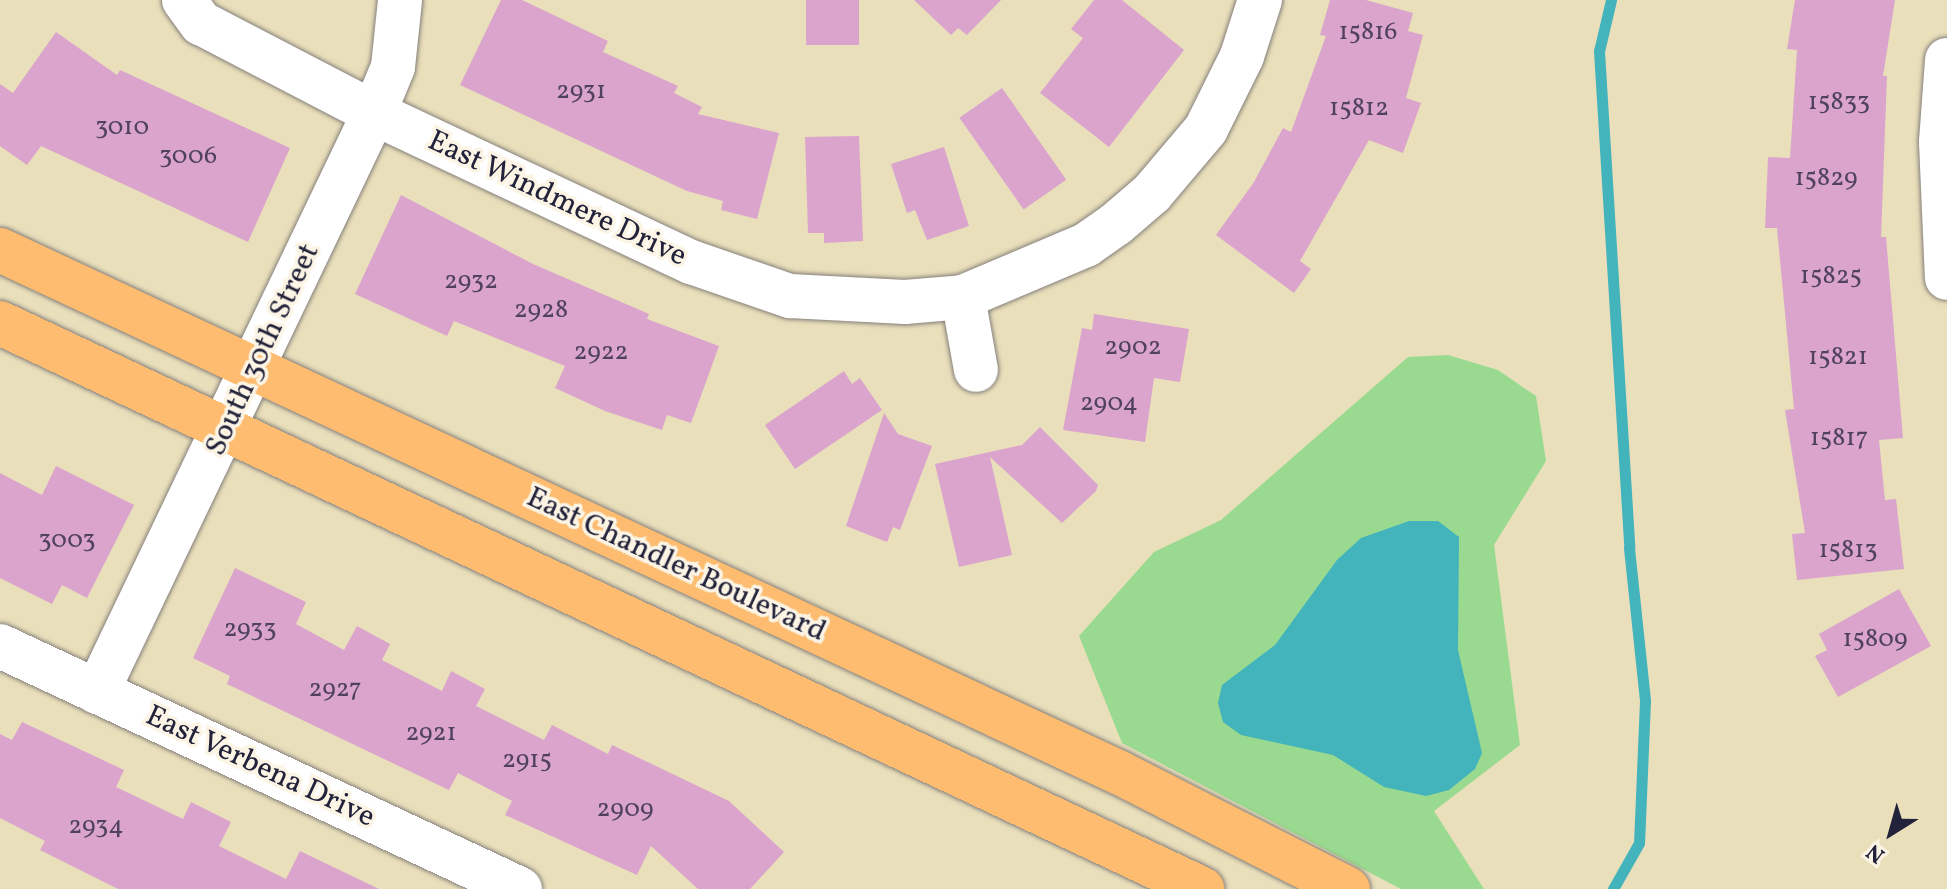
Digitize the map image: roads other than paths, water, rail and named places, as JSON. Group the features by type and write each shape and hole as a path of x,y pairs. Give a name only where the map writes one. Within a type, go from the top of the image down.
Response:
{"main road":[{"name":"East Chandler Boulevard","path":"0,250 1120,773 1348,889"},
{"path":"0,323 224,432 1202,889"}],"street":[{"name":"East Windmere Drive","path":"184,0 201,23 374,113 691,262 790,296 905,302 963,297 1086,245 1152,193 1206,129 1242,56 1260,0"},
{"name":"South 30th Street","path":"97,692 374,113 393,67 400,0"},
{"path":"1947,60 1941,155 1947,278"},
{"path":"963,297 976,370"},
{"name":"East Verbena Drive","path":"0,646 520,889"}],"water":[{"path":"1409,521 1438,521 1459,537 1458,650 1482,753 1475,769 1449,790 1426,796 1384,787 1333,755 1241,735 1223,722 1218,703 1222,685 1275,645 1337,560 1361,538"}],"waterway":[{"path":"1611,0 1599,51 1629,548 1645,701 1639,843 1613,889"}]}
